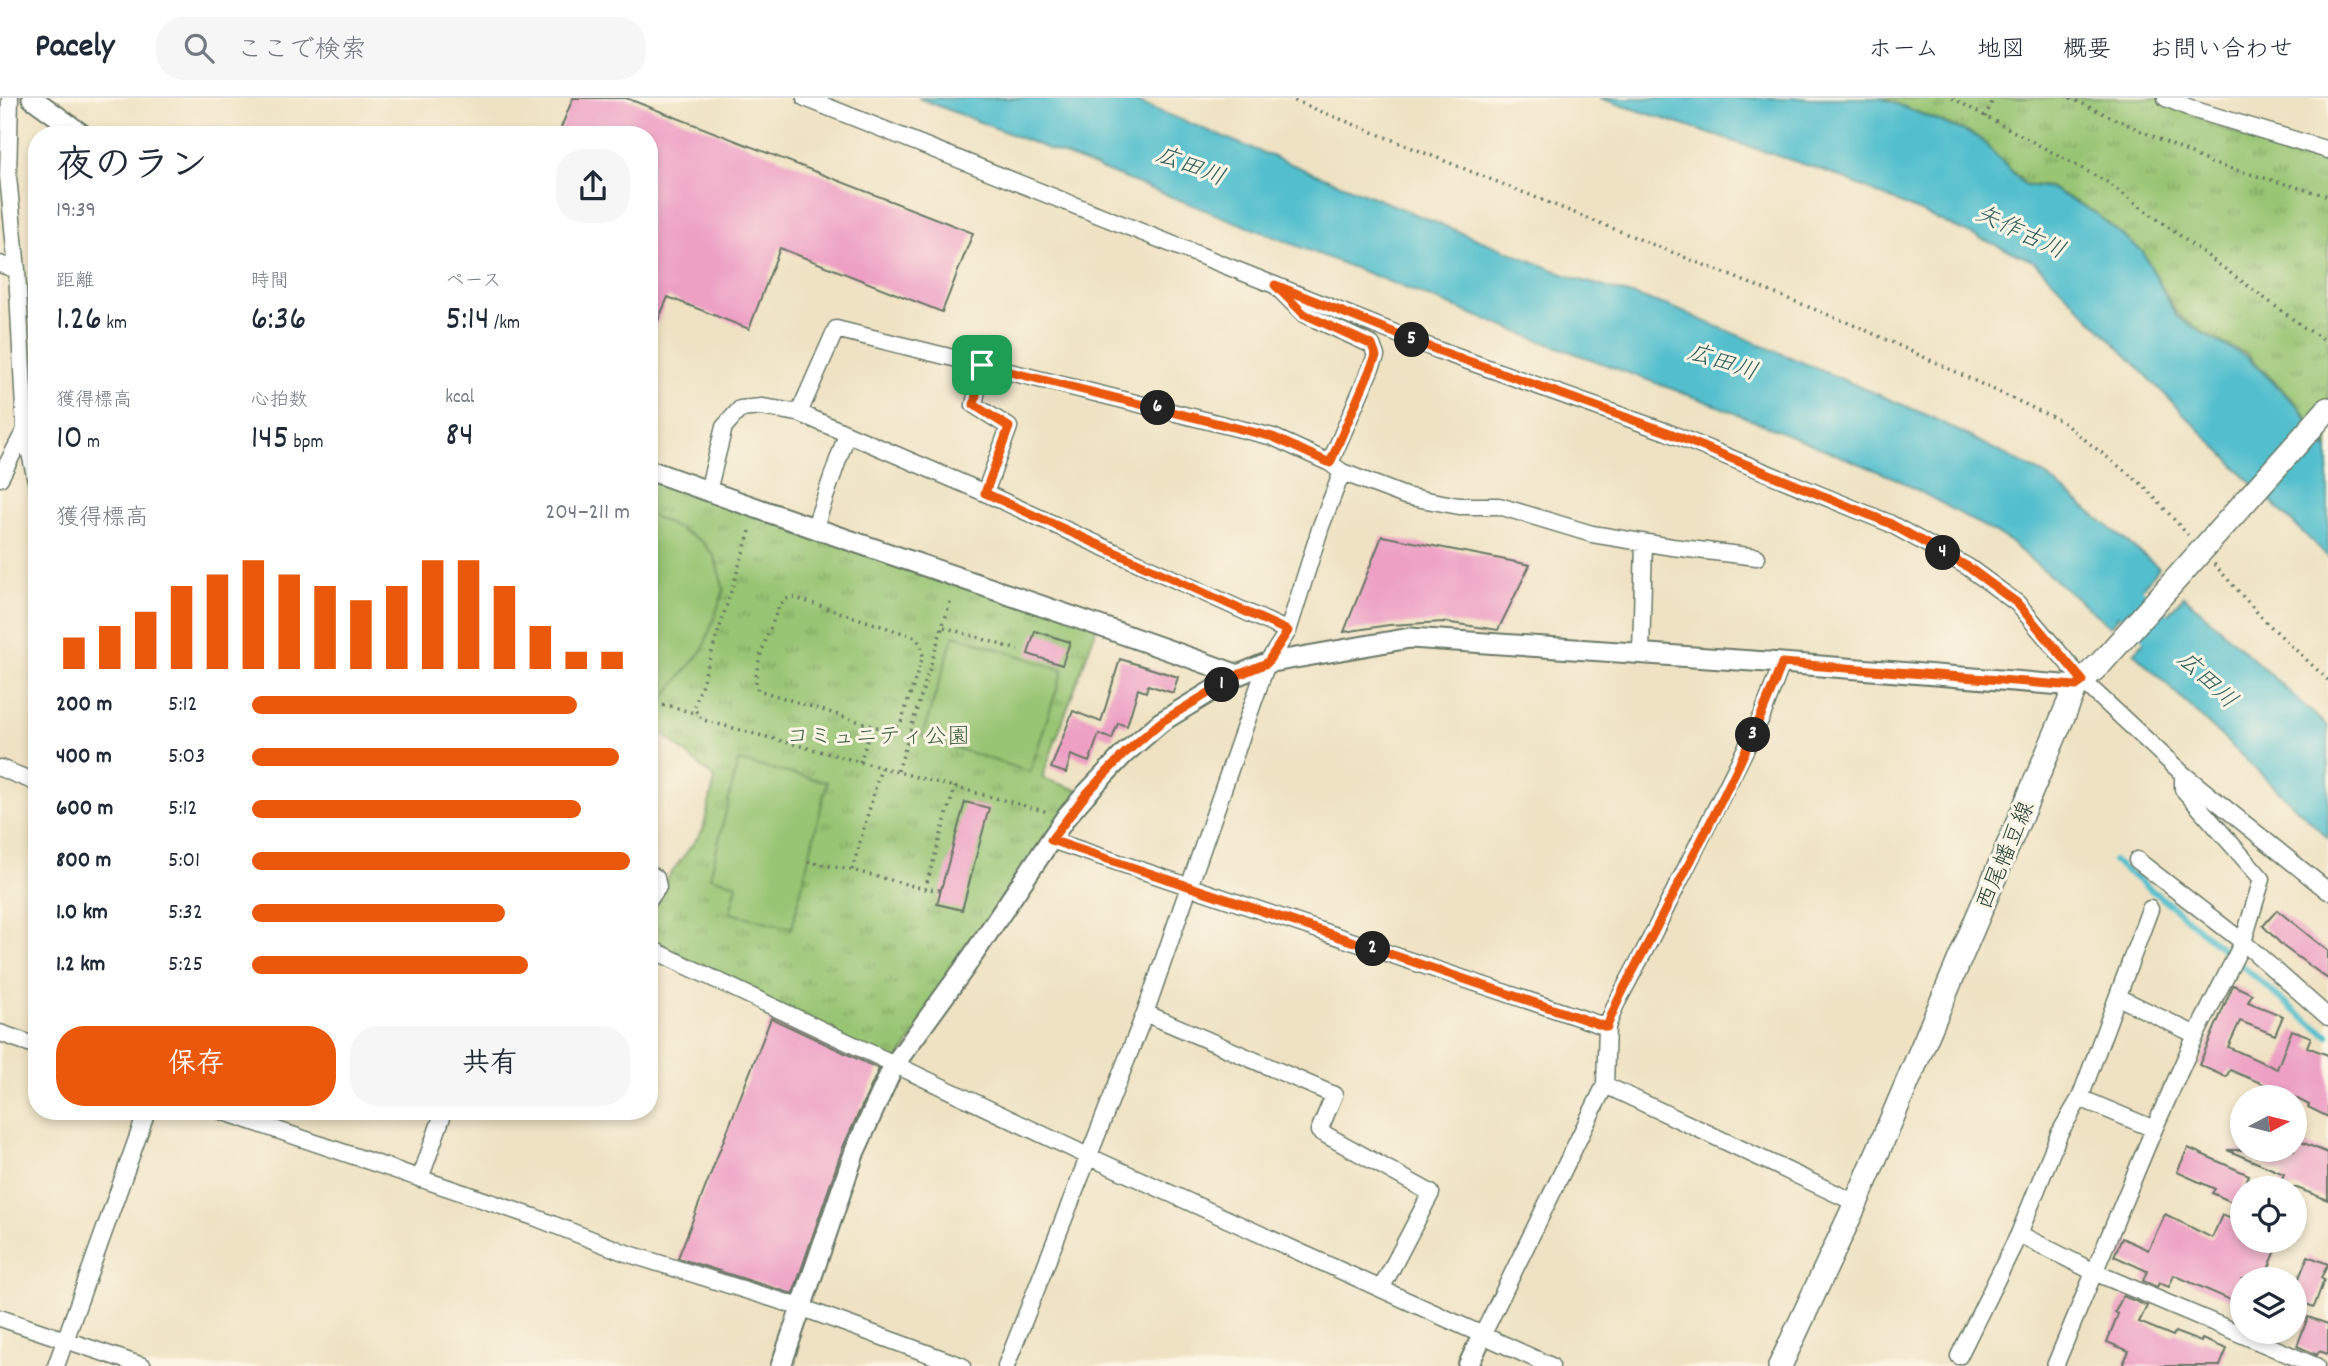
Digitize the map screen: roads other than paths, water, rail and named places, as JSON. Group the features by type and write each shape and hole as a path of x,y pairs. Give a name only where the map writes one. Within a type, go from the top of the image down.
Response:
{"main road":[{"name":"西尾幡豆線","path":"1780,1366 1856,1203 2080,684 2328,409"}],"street":[{"path":"10,98 8,176 18,270 25,430 28,444"},
{"path":"32,98 71,126"},
{"path":"805,98 1440,351 1667,432 1889,523 1968,567 2017,603 2080,684 2183,774 2328,891"},
{"path":"2166,98 2195,110 2328,150"},
{"path":"0,264 18,270"},
{"path":"1006,1366 1145,1013 1267,663 1288,631 1321,526 1336,467 1376,356 1372,345 1304,314 1275,285"},
{"path":"799,413 836,329 1273,437 1405,496 1459,506 1499,506 1592,534 1757,557"},
{"path":"982,365 974,405 1009,427 985,493"},
{"path":"708,491 724,427 740,409 762,407 799,413 985,493 1288,631"},
{"path":"0,478 25,430"},
{"path":"814,529 847,434"},
{"path":"658,473 814,529 1098,624 1238,675"},
{"path":"1641,653 1644,542"},
{"path":"780,1366 855,1151 894,1065 1066,817 1124,754 1161,722 1238,675 1267,663 1410,638 2080,684"},
{"path":"1468,1366 1605,1085 1607,1027 1615,1006 1762,716 1782,663"},
{"path":"0,768 28,778"},
{"path":"2055,1366 2154,1129 2196,1035 2240,948 2262,879 2183,789 2183,774"},
{"path":"1051,840 1607,1027"},
{"path":"2137,859 2240,948 2328,1017"},
{"path":"1959,1356 2019,1234 2059,1134 2080,1098 2150,909"},
{"path":"658,952 1090,1157 1551,1366"},
{"path":"2118,997 2196,1035"},
{"path":"1145,1013 1334,1095 1319,1131 1431,1193 1381,1289"},
{"path":"0,1033 28,1043"},
{"path":"1605,1085 1856,1203"},
{"path":"2080,1098 2154,1129"},
{"path":"56,1366 144,1120"},
{"path":"247,1120 534,1217 626,1252 800,1307 962,1366"},
{"path":"420,1179 441,1120"},
{"path":"2019,1234 2094,1272 2316,1366"},
{"path":"0,1318 143,1366"}],"water":[{"path":"918,98 1127,98 1574,278 1669,306 1929,416 2045,475 2159,568 2110,626 2005,538 1897,479 1713,404 1536,339"},
{"name":"矢作古川","path":"1599,98 1881,98 1978,137 2024,185 2050,188 2096,214 2143,252 2176,316 2247,357 2299,408 2328,451 2328,557 2035,262 1831,173"},
{"path":"2184,596 2328,727 2328,838 2134,653"}],"waterway":[{"name":"広田川","path":"2099,569 2189,662"},
{"path":"2113,861 2167,902 2302,1017 2328,1035"}],"park label":[{"name":"コミュニティ公園","path":"878,735"}]}
